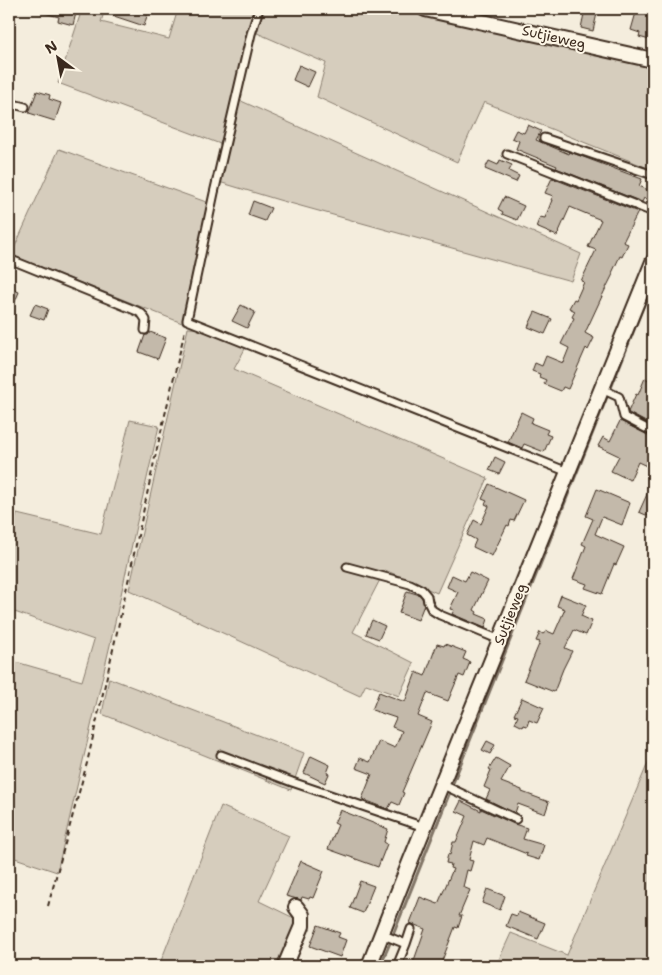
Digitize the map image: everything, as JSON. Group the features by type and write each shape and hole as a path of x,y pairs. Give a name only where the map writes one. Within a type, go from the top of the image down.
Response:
{"street":[{"name":"Sutjieweg","path":"425,9 653,60"},
{"name":"Sutjieweg","path":"369,966 653,262"},
{"path":"285,966 302,926 302,915 296,907"}],"lane":[{"path":"259,9 214,193 187,320 568,472"},
{"path":"9,103 25,107"},
{"path":"544,138 653,175"},
{"path":"507,154 653,212"},
{"path":"9,259 137,311 146,320 145,330"},
{"path":"602,389 619,397 624,417 653,432"},
{"path":"347,567 410,584 422,590 427,596 432,610 440,615 500,640"},
{"path":"221,755 292,782 424,827"},
{"path":"441,784 516,819"},
{"path":"397,966 411,929"},
{"path":"381,934 406,944"}],"path":[{"path":"48,906 89,753 187,320"}],"shaded area":[{"path":"82,9 105,9 101,22 169,39 178,9 257,9 223,145 58,83"},
{"path":"263,9 401,9 653,65 653,170 484,102 457,162 317,97 326,63 257,33"},
{"path":"239,100 581,254 571,281 219,182"},
{"path":"59,149 209,203 182,323 11,255"},
{"path":"188,328 208,329 246,347 234,369 488,478 437,593 385,570 353,632 414,663 399,696 366,684 360,696 129,590"},
{"path":"130,420 159,426 57,872 9,856 9,660 82,681 94,640 9,610 9,537 17,514 101,534"},
{"path":"109,678 304,753 291,790 102,714"},
{"path":"653,751 653,966 496,966 511,933 567,955"},
{"path":"221,806 289,836 259,901 298,920 280,966 159,966"}],"building":[{"path":"41,9 77,9 73,25 58,21 59,17 41,12"},
{"path":"100,9 149,9 144,26 99,11"},
{"path":"585,9 598,9 593,31 581,28"},
{"path":"637,9 653,9 653,41 639,37 640,33 631,30"},
{"path":"299,65 315,72 308,87 293,80"},
{"path":"37,91 50,95 49,99 61,103 55,121 29,113"},
{"path":"528,125 541,131 536,140 569,154 570,152 642,179 639,186 653,192 653,202 644,198 642,202 556,168 557,166 516,149 519,141 512,138 516,130 524,133"},
{"path":"500,160 512,165 509,171 519,176 516,182 485,169 489,161 498,165"},
{"path":"552,178 638,212 623,242 628,244 622,257 620,256 585,333 594,338 588,350 586,348 568,389 563,387 561,391 544,384 546,380 539,377 540,374 532,371 535,363 542,366 546,356 563,363 569,348 561,344 574,318 572,317 575,311 569,308 574,299 576,300 584,282 581,281 596,250 588,247 601,220 570,207 557,236 536,227 540,217 545,218 552,200 553,196 545,193"},
{"path":"504,197 524,206 517,220 502,214 503,212 498,209"},
{"path":"253,201 271,208 265,221 248,215"},
{"path":"9,288 19,292 9,316"},
{"path":"35,304 48,309 44,320 30,315"},
{"path":"241,305 255,312 247,328 232,321"},
{"path":"535,312 552,319 545,334 528,327"},
{"path":"150,332 166,338 158,359 139,352 145,335 148,335"},
{"path":"645,378 653,382 653,426 628,412"},
{"path":"521,412 533,418 531,423 548,430 546,434 551,436 544,452 524,444 522,448 508,442"},
{"path":"620,421 653,437 653,469 638,462 630,480 611,471 619,456 598,446 603,437 610,441"},
{"path":"495,457 505,462 499,474 489,470"},
{"path":"653,481 653,518 639,512"},
{"path":"489,484 524,500 514,521 511,520 509,526 507,525 492,556 473,547 476,540 467,535 474,520 481,524 489,506 485,504 487,501 482,499"},
{"path":"597,489 630,503 622,525 602,517 595,534 624,547 616,565 614,564 602,594 585,588 587,584 573,579 586,546 582,544 593,519 586,516"},
{"path":"470,572 488,581 474,610 477,612 476,614 488,619 485,628 452,614 454,610 450,609 458,592 447,587 452,575 465,581"},
{"path":"407,591 420,595 422,598 424,605 418,620 399,613"},
{"path":"561,595 586,605 581,616 592,621 586,635 574,630 565,648 572,651 554,692 524,680 540,642 536,641 540,632 543,634 547,631 554,634 565,609 557,606"},
{"path":"372,620 385,626 379,639 366,634"},
{"path":"437,644 444,646 445,644 466,652 463,659 470,662 464,677 459,675 448,701 427,693 418,716 432,722 402,792 404,793 399,805 392,802 388,809 362,799 372,774 356,768 360,758 370,762 379,741 395,748 402,731 392,727 396,718 372,710 379,692 405,702 416,672 425,676"},
{"path":"522,698 544,708 537,723 529,720 527,726 524,725 523,727 515,723 518,716 514,715"},
{"path":"487,741 495,745 490,754 482,750"},
{"path":"311,756 330,765 325,783 304,773"},
{"path":"496,758 510,766 501,782 549,802 545,814 518,804 515,813 486,799 490,790 484,787 491,770 489,769"},
{"path":"461,801 481,811 481,809 527,828 523,839 544,845 539,860 487,838 484,845 474,841 469,860 473,861 470,871 467,870 463,887 470,890 459,916 462,916 458,928 455,927 440,966 412,966 425,929 410,923 420,897 438,904 453,869 450,868 451,864 446,863 448,854 450,855 453,842 456,842 467,816 456,811"},
{"path":"340,810 388,829 384,842 387,844 378,867 328,849 338,825 334,823"},
{"path":"301,861 324,871 313,898 302,897 301,900 286,896"},
{"path":"360,881 374,886 363,913 350,908"},
{"path":"487,889 505,896 500,910 482,903"},
{"path":"518,912 545,923 538,939 506,926 511,914 517,916"},
{"path":"318,925 340,933 338,937 346,940 340,957 310,946"}],"waterway":[{"path":"611,388 653,282"},
{"path":"453,783 607,397"},
{"path":"393,935 450,792"},
{"path":"380,966 390,943"}]}
